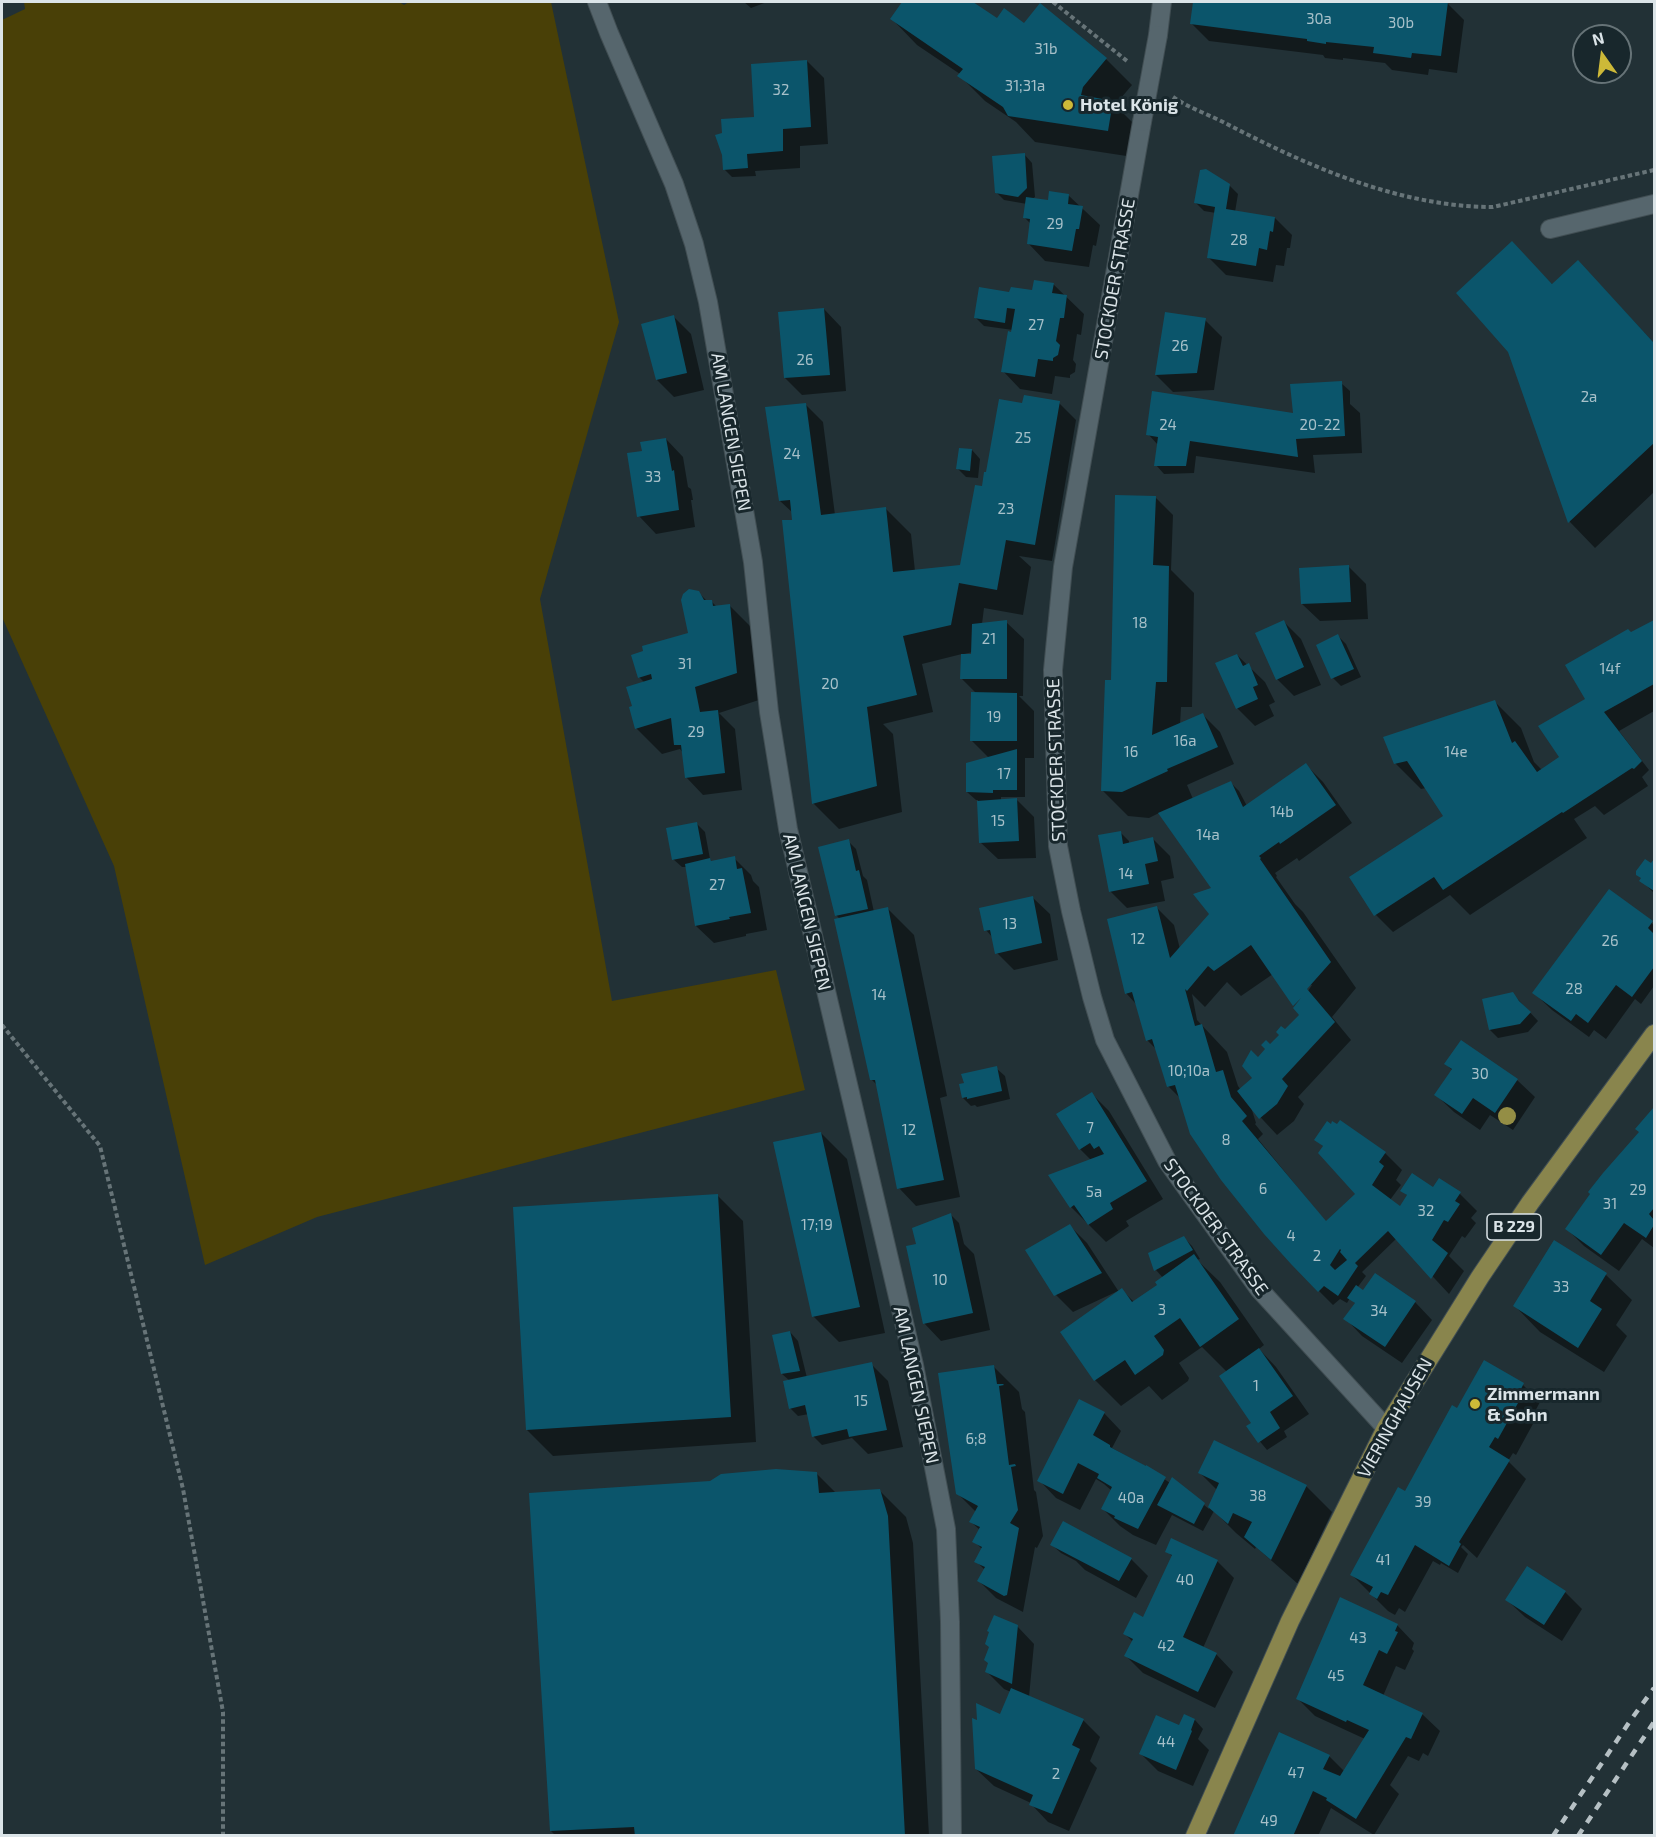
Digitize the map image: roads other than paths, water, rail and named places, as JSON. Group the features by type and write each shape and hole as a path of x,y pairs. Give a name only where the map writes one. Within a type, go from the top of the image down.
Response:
{"main road":[{"name":"VIERINGHAUSEN","path":"1195,1836 1290,1621 1386,1428 1511,1231 1654,1034"}],"street":[{"name":"AM LANGEN SIEPEN","path":"597,2 674,184 694,244 708,302 753,562 769,712 788,829 914,1365 946,1529 950,1622 952,1836"},
{"name":"STOCKDER STRASSE","path":"1162,2 1063,567 1053,670 1058,846 1071,911 1105,1040 1167,1161 1259,1289 1386,1428"},
{"path":"1550,229 1654,204"}],"railway":[{"path":"1553,1836 1654,1688"},
{"path":"1578,1836 1654,1722"}],"place":[{"name":"Hotel König","path":"1068,105"},
{"name":"Zimmermann & Sohn","path":"1475,1404"}]}
